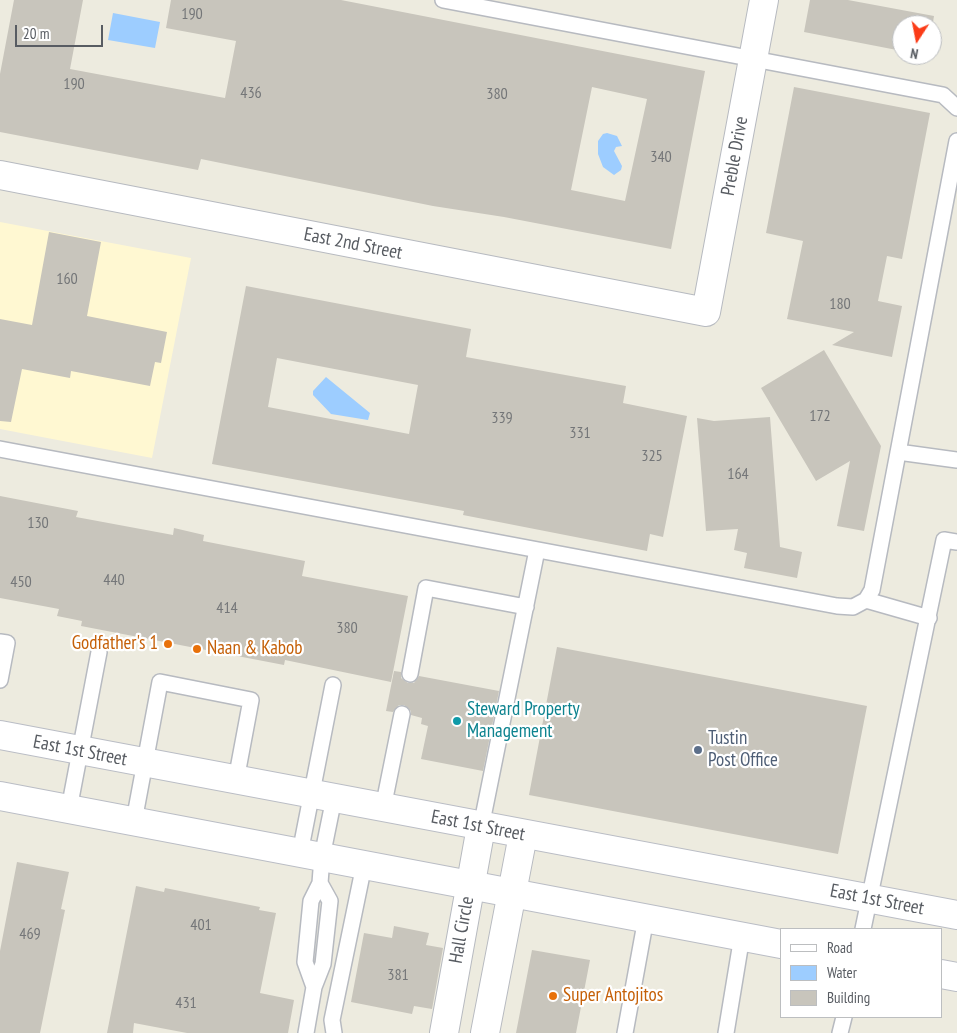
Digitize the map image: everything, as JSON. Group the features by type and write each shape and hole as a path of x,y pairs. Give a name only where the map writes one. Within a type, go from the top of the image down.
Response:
{"main road":[{"name":"Preble Drive","path":"706,312 764,0"},
{"name":"East 2nd Street","path":"0,175 706,312"},
{"name":"East 1st Street","path":"0,735 523,835 957,915"},
{"path":"0,796 134,821 314,864 364,865 780,944"},
{"name":"Hall Circle","path":"444,1033 482,827"},
{"path":"485,1033 523,835"},
{"path":"942,974 957,977"}],"lane":[{"path":"443,0 943,95 957,108"},
{"path":"0,449 837,606 853,607 866,600 872,590 957,141"},
{"path":"898,452 957,460"},
{"path":"863,928 944,540 957,542"},
{"path":"482,827 537,550"},
{"path":"410,674 426,588 526,607"},
{"path":"866,600 929,618"},
{"path":"0,642 7,643 0,680"},
{"path":"69,809 99,652"},
{"path":"134,821 160,682 251,700 236,780"},
{"path":"306,1033 314,987 305,962 333,686"},
{"path":"383,808 402,714"},
{"path":"314,864 323,796"},
{"path":"334,1033 332,1020 364,865"},
{"path":"625,1033 646,918"},
{"path":"726,1033 742,936"},
{"path":"840,1033 844,1018"}],"shaded area":[{"path":"0,222 191,258 152,458 0,429"}],"water":[{"path":"113,13 160,22 155,48 108,40"},
{"path":"607,133 617,136 622,146 616,147 614,151 622,166 621,170 614,175 603,167 598,154 598,141 603,134"},
{"path":"326,377 370,413 368,420 331,414 313,395 313,391"}],"building":[{"path":"14,0 83,0 70,69 225,98 236,41 166,28 171,0 341,0 705,71 671,249 504,217 433,206 201,159 198,170 0,132 0,74","holes":["592,87 647,99 625,201 571,190"]},
{"path":"810,0 848,0 929,15 892,15 892,49 804,32"},
{"path":"794,87 930,113 902,259 887,256 878,301 902,306 892,357 832,345 854,332 787,319 803,241 766,233"},
{"path":"49,232 101,242 87,316 167,332 161,363 155,362 150,386 71,371 70,378 22,369 11,422 0,421 0,319 32,325"},
{"path":"246,286 471,329 466,357 626,386 623,403 687,416 663,537 650,534 647,551 463,515 464,511 212,464","holes":["277,358 418,385 409,434 268,407"]},
{"path":"824,350 881,446 864,531 837,526 850,461 816,481 761,388"},
{"path":"770,417 780,547 802,552 797,578 744,568 747,553 734,550 738,529 706,531 697,418 714,421"},
{"path":"0,496 78,511 76,517 173,535 174,528 204,535 203,541 305,561 302,576 408,596 391,682 285,660 284,665 81,626 82,621 57,616 59,609 0,598"},
{"name":"Tustin Post Office","path":"557,647 867,706 838,854 529,795"},
{"name":"Steward Property Management","path":"394,671 401,672 401,678 408,683 414,683 419,676 499,691 483,771 421,759 428,726 421,724 422,718 411,715 411,711 404,705 399,705 393,712 386,711"},
{"path":"17,862 69,872 61,909 65,910 40,1033 0,1033 0,951"},
{"path":"136,886 164,892 165,888 260,907 259,910 276,913 260,993 294,1000 288,1033 187,1033 134,1023 133,1033 107,1033"},
{"path":"394,926 429,933 426,945 443,948 432,1009 414,1006 412,1014 351,1002 364,933 392,938"},
{"name":"Super Antojitos","path":"532,950 590,960 576,1033 516,1033"}],"place":[{"name":"Godfather's 1","path":"168,644"},
{"name":"Naan & Kabob","path":"197,649"},
{"name":"Steward Property Management","path":"457,721"},
{"name":"Tustin Post Office","path":"698,750"},
{"name":"Super Antojitos","path":"553,996"}]}
